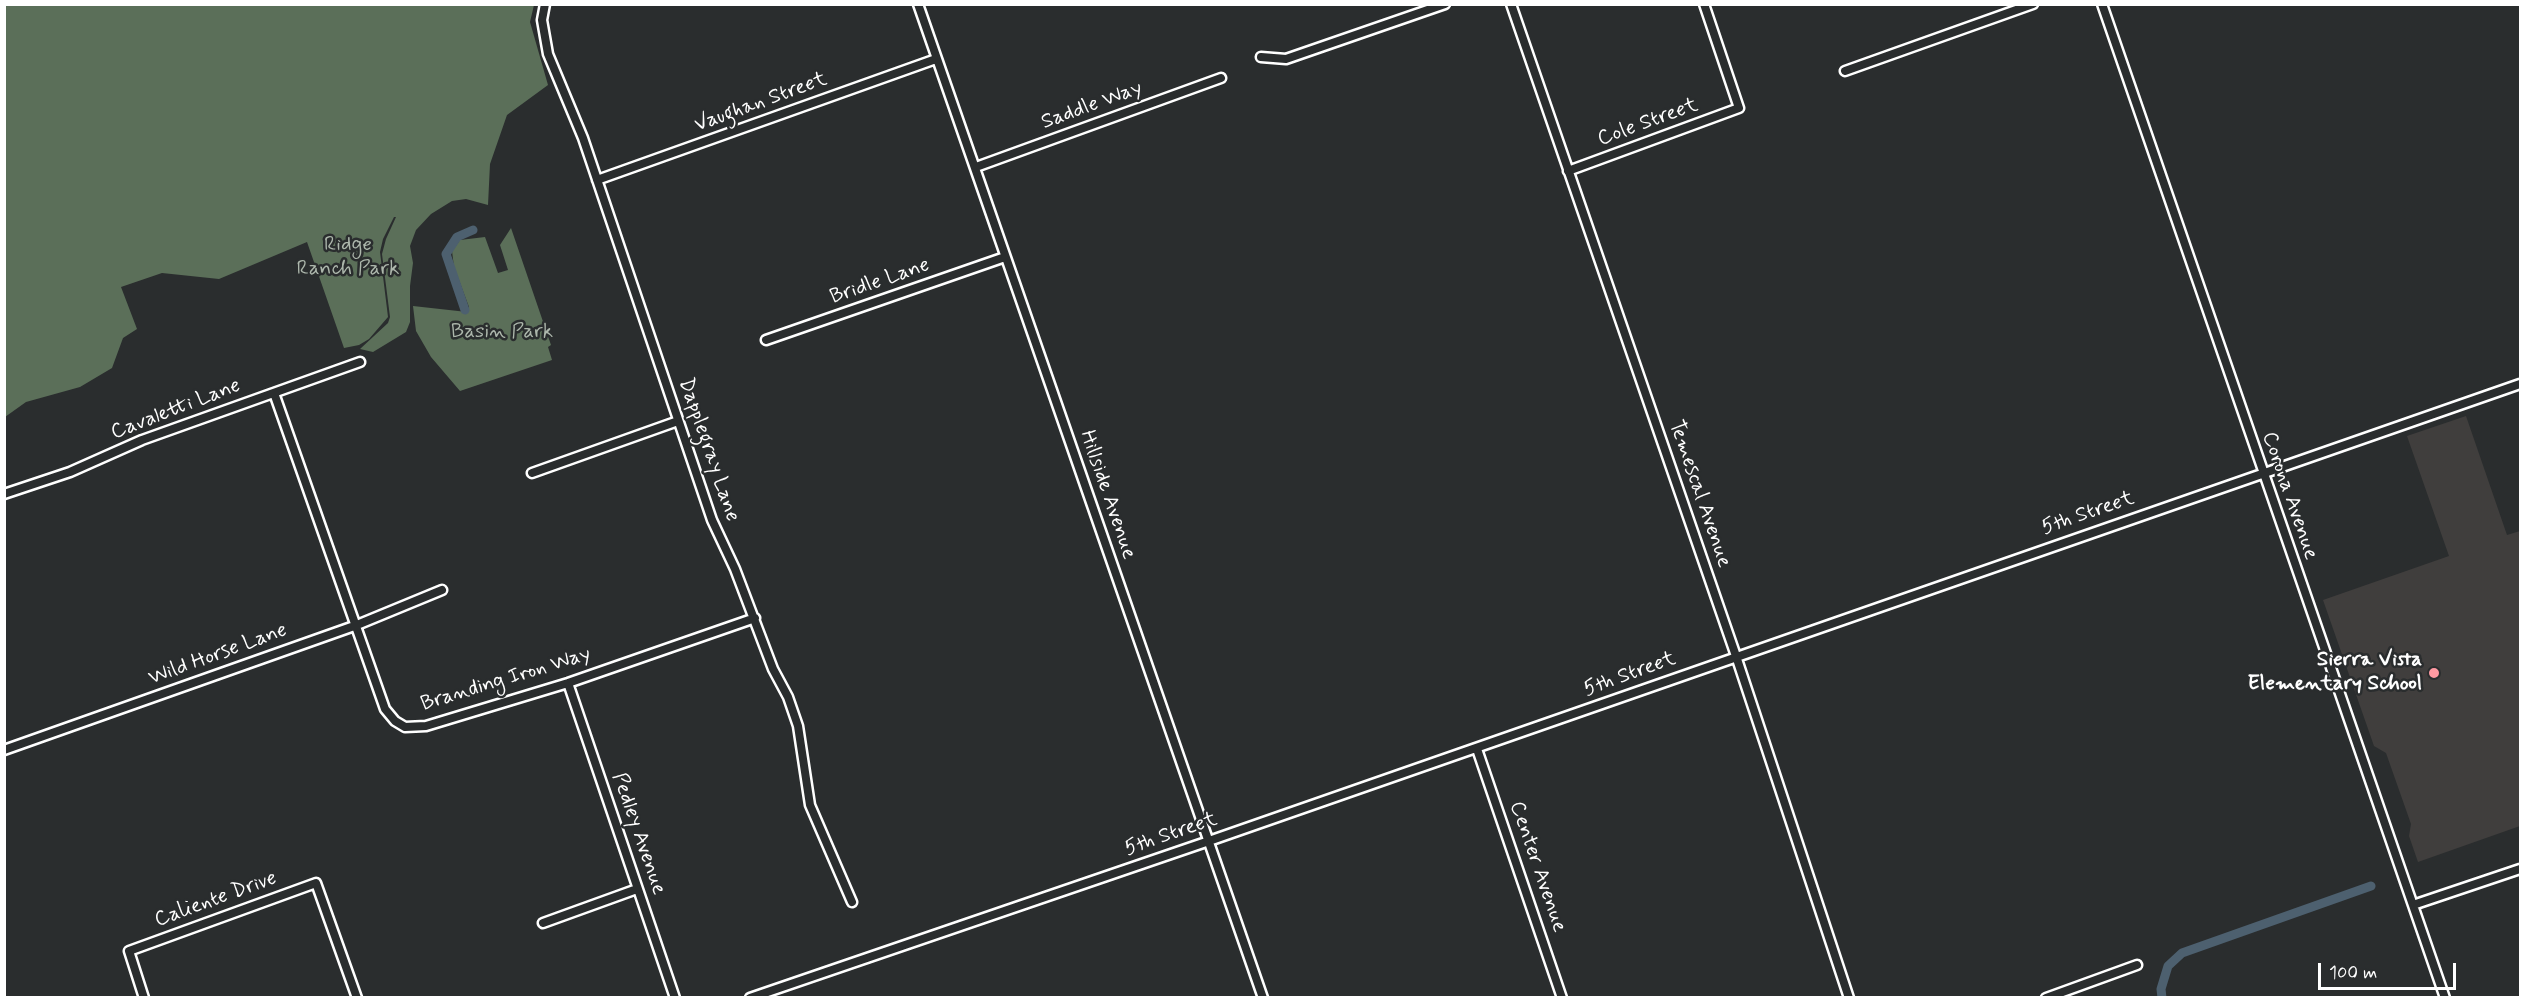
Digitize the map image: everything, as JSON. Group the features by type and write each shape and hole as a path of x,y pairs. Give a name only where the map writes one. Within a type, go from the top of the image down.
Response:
{"street":[{"name":"Dapplegray Lane","path":"545,4 542,20 548,54 583,138 712,520 756,618 773,669 788,697 798,726 810,805 852,902"},
{"name":"Hillside Avenue","path":"918,4 1263,998"},
{"path":"1261,57 1286,59 1445,4"},
{"name":"Temescal Avenue","path":"1511,4 1736,656 1849,998"},
{"name":"Cole Street","path":"1568,171 1739,108 1704,4"},
{"path":"1845,71 2033,4"},
{"name":"Corona Avenue","path":"2102,4 2445,998"},
{"name":"Vaughan Street","path":"597,180 936,59"},
{"name":"Saddle Way","path":"976,167 1221,78"},
{"name":"Bridle Lane","path":"766,340 1005,257"},
{"name":"Cavaletti Lane","path":"4,494 70,472 141,440 360,362"},
{"name":"5th Street","path":"750,998 1209,842 2520,384"},
{"name":"Branding Iron Way","path":"274,393 386,709 395,721 405,727 426,726 568,683 756,618"},
{"path":"532,474 678,421"},
{"name":"Wild Horse Lane","path":"4,750 357,625 442,590"},
{"name":"Pedley Avenue","path":"568,683 675,998"},
{"name":"Center Avenue","path":"1477,748 1562,998"},
{"path":"2413,905 2520,869"},
{"name":"Caliente Drive","path":"144,998 129,951 316,883 357,998"},
{"path":"543,923 637,889"},
{"path":"2046,998 2137,965"}],"shaded area":[{"name":"Sierra Vista Elementary School","path":"2466,416 2507,535 2520,531 2520,826 2418,862 2409,836 2411,824 2386,753 2374,746 2323,600 2449,556 2407,436"}],"green space":[{"name":"Ridge Ranch Park","path":"5,4 534,5 530,22 548,85 507,115 490,164 488,205 466,199 452,201 431,214 416,230 410,246 413,263 410,286 410,322 406,332 373,352 360,349 388,323 390,317 382,254 396,217 394,217 383,239 380,252 388,317 369,339 359,345 344,348 307,242 219,279 162,273 121,287 137,329 123,338 112,368 80,387 26,402 5,417"},
{"name":"Basin Park","path":"511,228 551,345 548,347 552,360 460,391 431,357 416,331 413,306 467,312 469,307 454,267 452,251 460,240 485,237 498,273 508,270 500,245"}],"waterway":[{"path":"465,310 446,254 457,237 473,230"},
{"path":"2162,998 2161,989 2168,966 2182,953 2371,886"}],"place":[{"name":"Sierra Vista Elementary School","path":"2434,673"}]}
